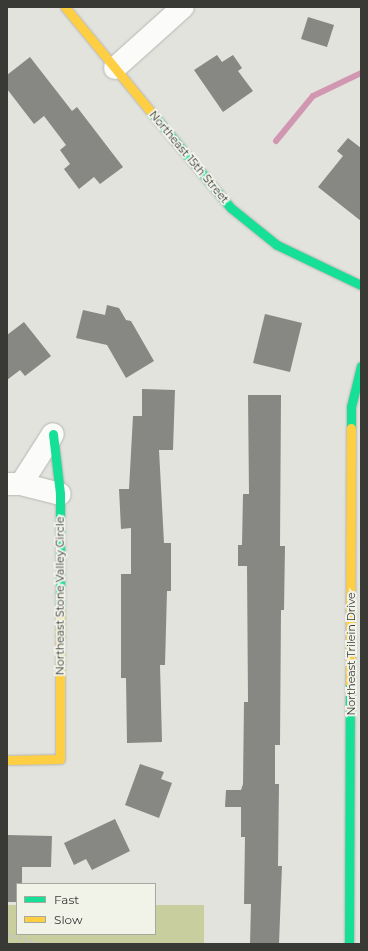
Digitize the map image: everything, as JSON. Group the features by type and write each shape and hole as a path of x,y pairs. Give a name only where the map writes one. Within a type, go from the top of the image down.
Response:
{"street":[{"name":"Northeast 15th Street","path":"65,7 231,208 277,245 361,285"},
{"path":"115,68 183,7"},
{"name":"Northeast Trilein Drive","path":"349,944 356,529 351,406 361,366"},
{"path":"53,434 14,484 60,494"},
{"name":"Northeast Stone Valley Circle","path":"7,760 60,759 60,494 53,434"}],"path":[{"path":"7,934 43,944"}],"green space":[{"path":"7,905 16,905 16,935 156,935 156,905 204,905 204,944 7,944"}],"building":[{"path":"308,17 334,25 327,47 301,39"},
{"path":"217,55 222,62 233,55 242,68 238,71 253,91 223,112 194,70"},
{"path":"30,57 72,111 77,107 123,167 100,184 94,177 79,189 64,169 70,164 60,150 66,145 44,116 34,124 7,89 7,75"},
{"path":"348,138 361,148 361,221 318,187 343,156 337,151"},
{"path":"107,305 119,308 126,320 131,321 154,361 126,378 107,345 76,338 83,310 105,315"},
{"path":"265,314 302,323 290,372 253,363"},
{"path":"24,322 51,356 25,376 20,370 7,380 7,335"},
{"path":"142,389 175,390 173,450 159,450 164,543 171,543 171,591 167,591 165,665 160,665 162,742 127,743 126,678 121,678 121,574 131,574 131,528 121,529 119,489 129,489 133,416 142,416"},
{"path":"248,395 281,395 280,546 285,546 284,610 281,610 280,745 275,745 275,784 279,784 278,866 282,866 279,944 250,944 251,904 244,904 245,837 241,837 241,807 225,807 226,790 241,790 243,784 244,702 248,702 247,566 238,566 238,545 242,545 243,494 249,494"},
{"path":"140,764 164,772 161,779 172,783 159,818 125,805"},
{"path":"115,819 130,851 92,870 86,859 74,865 64,843"},
{"path":"7,835 52,836 51,867 22,867 22,883 16,883 16,902 7,902"}],"waterway":[{"path":"276,141 313,96 361,73"}],"traffic: fast":[{"path":"151,112 231,208 277,245 361,285"},
{"path":"351,428 351,407 361,366"},
{"path":"53,434 60,494 60,609"},
{"path":"349,944 350,683"}],"traffic: slow":[{"path":"65,7 151,112"},
{"path":"350,683 351,428"},
{"path":"7,760 60,759 60,609"}]}
